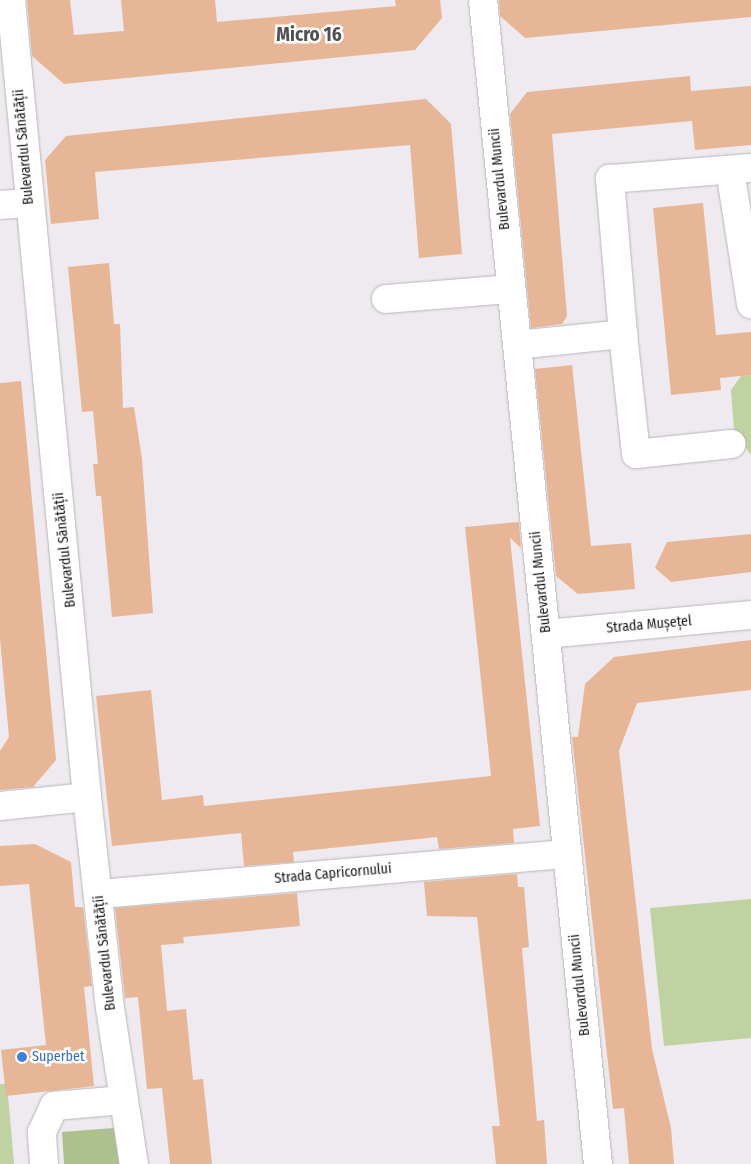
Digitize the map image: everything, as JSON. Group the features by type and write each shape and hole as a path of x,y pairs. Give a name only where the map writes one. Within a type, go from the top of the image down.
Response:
{"street":[{"name":"Bulevardul Sănătății","path":"11,0 87,797 124,1100 134,1164"},
{"name":"Bulevardul Muncii","path":"483,0 598,1164"},
{"path":"731,444 636,454 623,334 610,180 741,169 751,304"},
{"path":"0,205 29,203"},
{"path":"386,299 511,289"},
{"path":"517,345 623,334"},
{"name":"Strada Mușețel","path":"546,634 751,615"},
{"path":"0,806 87,797"},
{"name":"Strada Capricornului","path":"99,894 567,854"},
{"path":"44,1164 42,1132 54,1106 124,1100"}],"green space":[{"path":"751,375 751,455 734,430 731,390 741,376"},
{"path":"751,899 751,1038 664,1046 650,908"},
{"path":"0,1084 7,1084 14,1164 0,1164"},
{"path":"114,1128 119,1164 64,1164 62,1132"}],"building":[{"path":"27,0 70,0 74,35 124,31 121,0 215,0 217,22 396,6 395,0 440,0 442,18 415,50 64,84 32,56"},
{"path":"499,0 751,0 751,17 525,38 500,16"},
{"path":"690,76 691,91 751,86 751,145 695,150 692,121 552,134 567,316 562,324 531,328 510,114 527,92"},
{"path":"426,99 451,124 462,254 419,258 410,145 95,172 99,219 51,224 45,160 66,136"},
{"path":"703,203 716,335 751,332 751,375 720,378 721,390 671,395 653,208"},
{"path":"109,263 114,324 120,324 123,408 134,407 142,459 153,613 112,617 101,496 96,496 93,464 98,464 93,411 82,412 68,267"},
{"path":"572,365 591,546 631,543 635,589 578,594 556,576 535,369"},
{"path":"21,381 56,760 33,787 0,790 0,751 9,737 0,639 0,383"},
{"path":"519,522 521,548 510,538 540,826 513,829 514,843 439,849 437,837 293,852 294,862 244,866 241,833 112,846 96,696 151,690 162,800 203,795 204,806 491,776 465,527"},
{"path":"751,534 751,572 671,582 655,568 667,542"},
{"path":"751,640 751,690 637,703 619,751 652,1049 671,1128 674,1164 629,1164 624,1108 613,1109 572,737 578,737 585,684 614,657"},
{"path":"35,844 71,862 75,907 83,907 92,986 84,987 94,1086 6,1096 1,1050 46,1045 29,884 0,886 0,846"},
{"path":"517,874 518,887 524,887 529,947 522,948 537,1121 544,1120 547,1164 496,1164 492,1126 500,1126 477,917 427,916 424,882"},
{"path":"297,893 300,926 183,937 184,943 161,945 167,1011 186,1009 193,1080 203,1079 212,1164 170,1164 162,1088 147,1089 138,997 125,998 115,908"}],"place":[{"name":"Superbet","path":"22,1057"}],"district":[{"name":"Micro 16","path":"309,35"}]}
